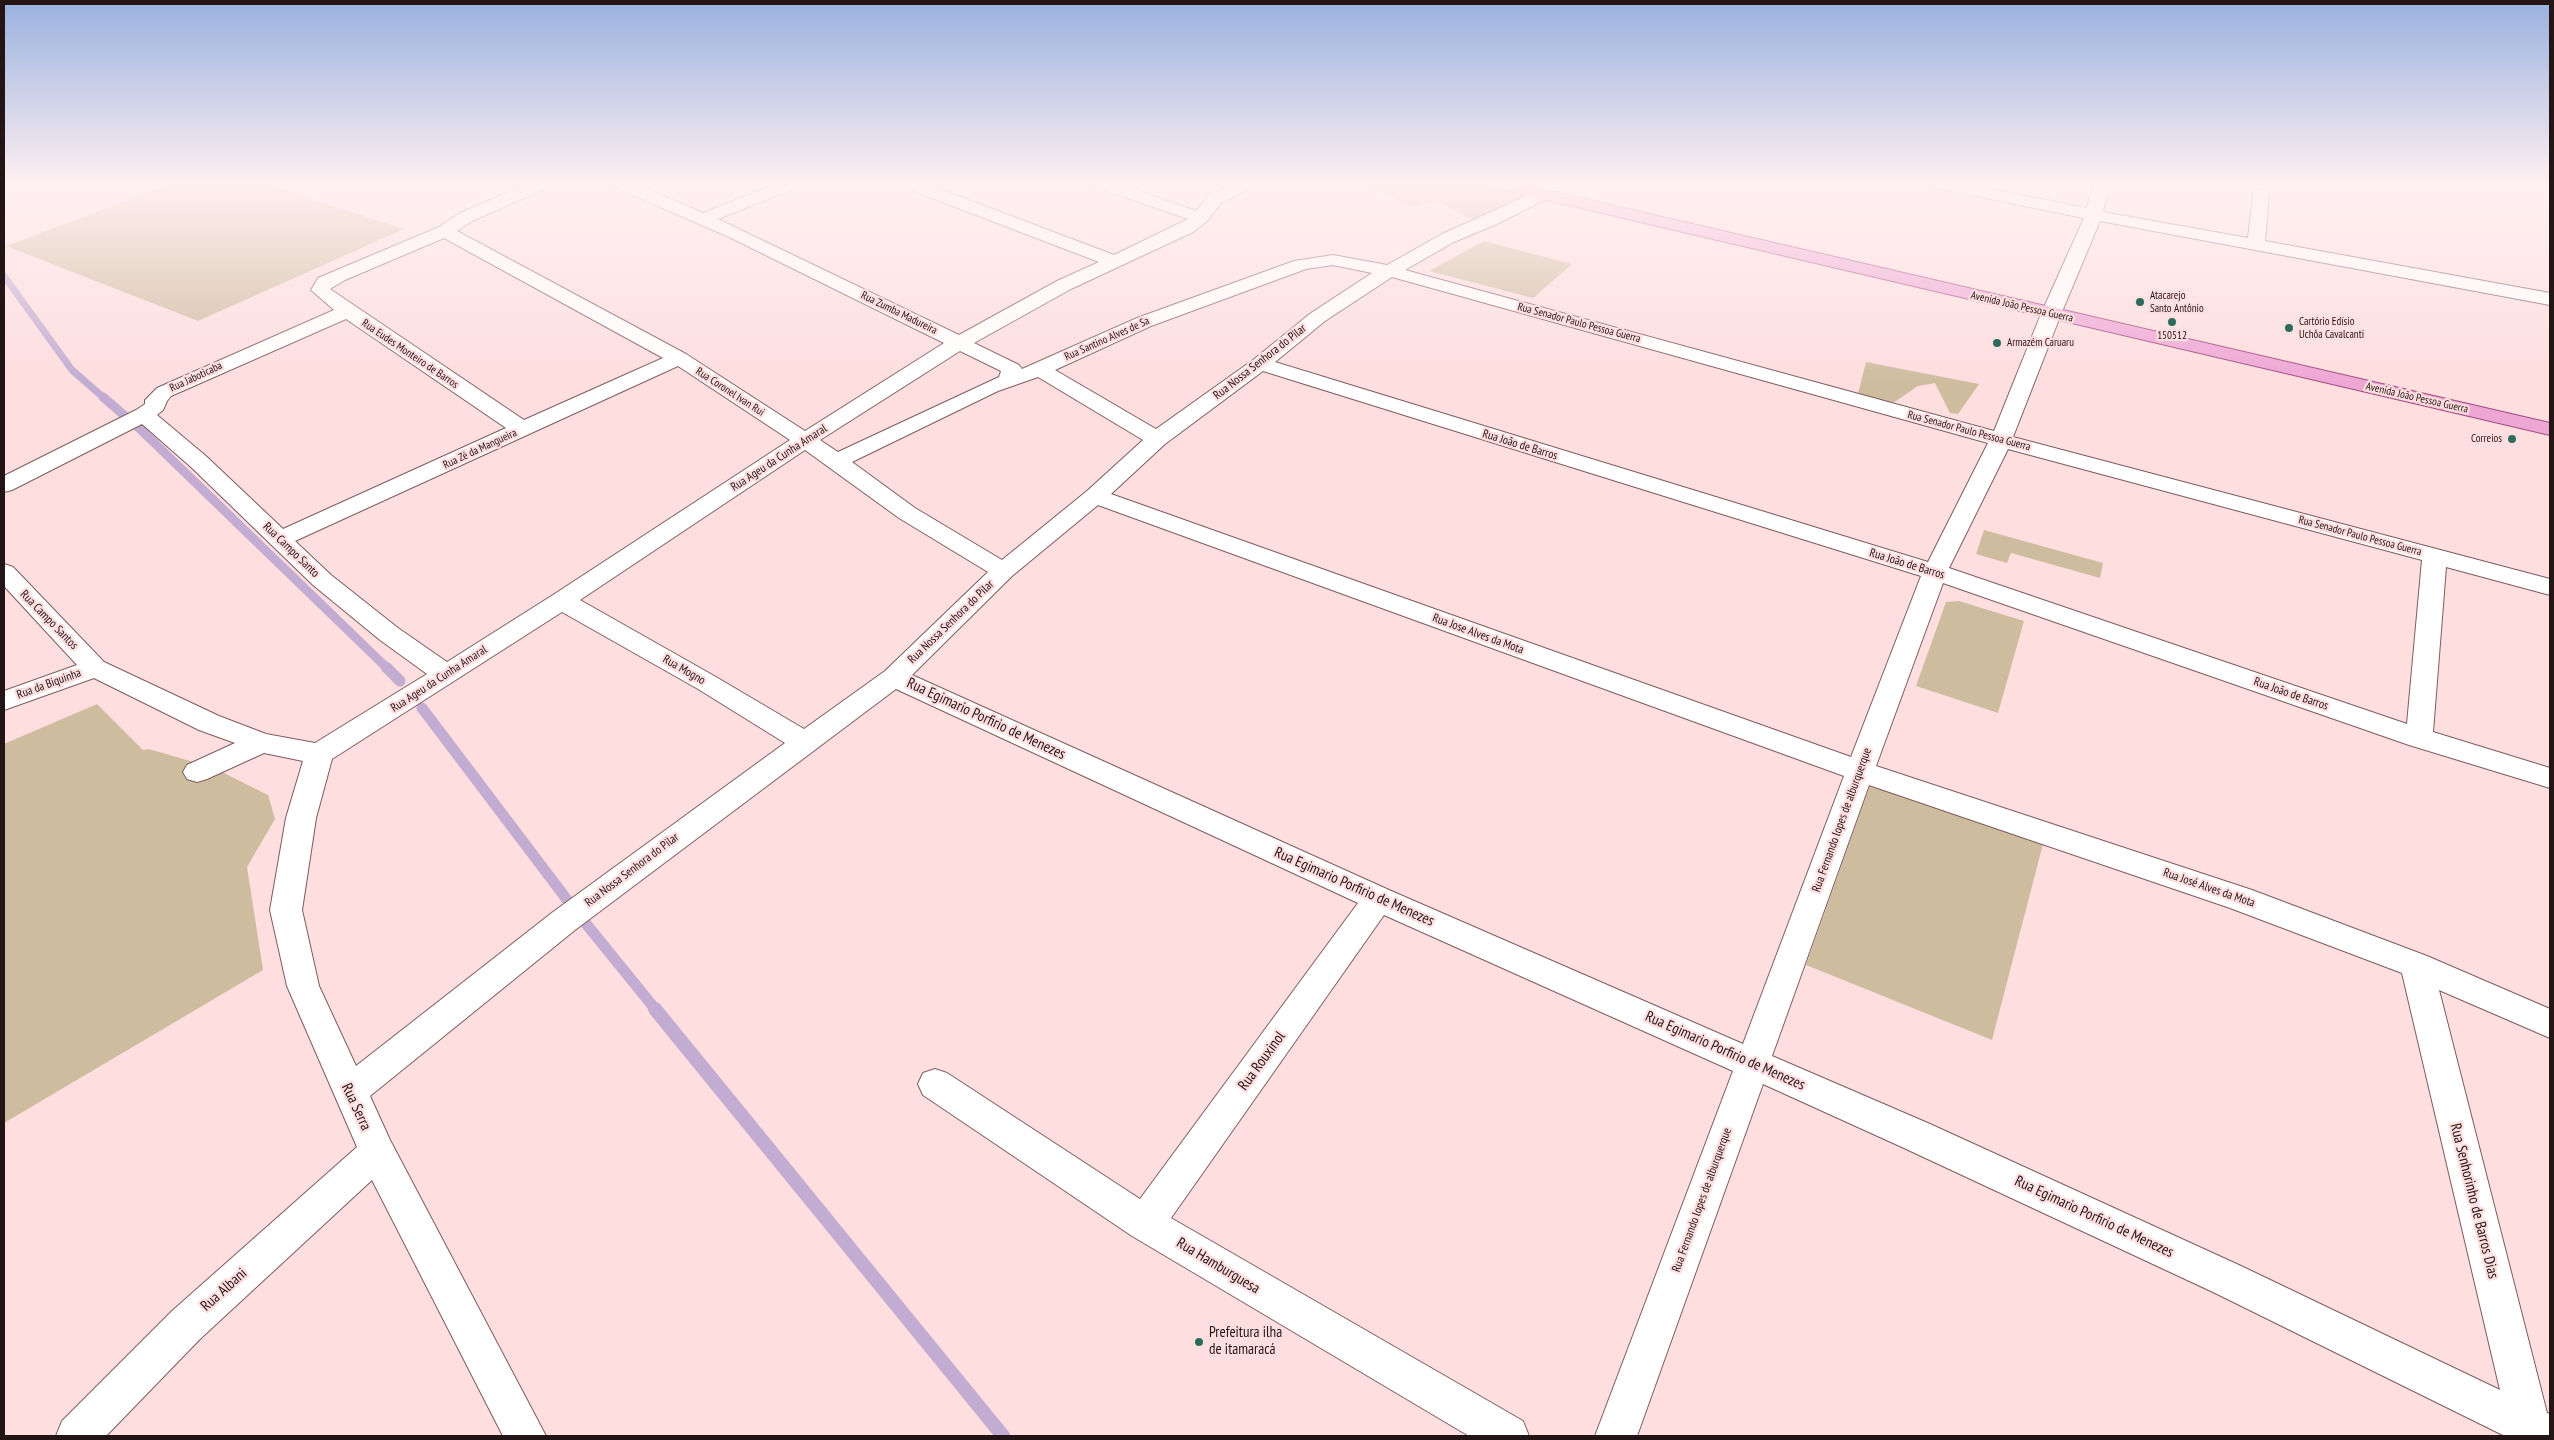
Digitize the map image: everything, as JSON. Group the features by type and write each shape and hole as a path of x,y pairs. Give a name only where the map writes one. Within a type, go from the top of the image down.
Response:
{"main road":[{"name":"Avenida João Pessoa Guerra","path":"1780,250 2550,429"}],"street":[{"name":"Rua Eudes Monteiro de Barros","path":"399,250 325,282 320,290 347,311 522,429"},
{"name":"Rua Coronel Ivan Rui","path":"480,250 679,358 837,461 866,485 907,513 1003,571"},
{"name":"Rua Zumba Madureira","path":"767,250 1012,369 1008,381"},
{"path":"1085,250 1113,261"},
{"name":"Rua Ageu da Cunha Amaral","path":"319,754 562,601 804,441 959,343 1020,308 1137,250"},
{"name":"Rua Nossa Senhora do Pilar","path":"349,1092 564,921 894,677 1003,571 1095,496 1157,439 1260,364 1318,317 1389,271 1426,250"},
{"name":"Rua Fernando lopes de alburquerque","path":"1616,1436 1752,1063 1935,572 2001,440 2079,250"},
{"path":"2279,250 2550,299"},
{"name":"Rua Santino Alves de Sa","path":"837,461 1008,381 1040,369 1144,322 1300,265 1333,260 1389,271"},
{"name":"Rua Senador Paulo Pessoa Guerra","path":"1389,271 2001,440 2550,587"},
{"name":"Rua Jaboticaba","path":"4,485 144,415 156,406 156,400 164,392 347,311"},
{"name":"Rua Zé da Mangueira","path":"280,539 679,358"},
{"name":"Rua João de Barros","path":"1260,364 1935,572 2419,738 2550,778"},
{"path":"1040,369 1157,439"},
{"name":"Rua Campo Santo","path":"144,415 199,462 348,602 446,674"},
{"name":"Rua Jose Alves da Mota","path":"1095,496 1860,771"},
{"path":"2419,738 2434,577 2434,556"},
{"name":"Rua Campo Santos","path":"4,572 95,668"},
{"name":"Rua Mogno","path":"562,601 707,683 804,742"},
{"path":"95,668 209,723 262,743 319,754"},
{"name":"Rua da Biquinha","path":"4,701 95,668"},
{"name":"Rua Egimario Porfirio de Menezes","path":"894,677 1378,899 1917,1136 2228,1279 2537,1433"},
{"path":"197,772 262,743"},
{"name":"Rua Serra","path":"319,754 302,818 286,910 303,986 377,1152 525,1436"},
{"name":"Rua José Alves da Mota","path":"1860,771 2241,899 2416,965 2550,1024"},
{"name":"Rua Rouxinol","path":"1146,1223 1378,899"},
{"name":"Rua Senhorinho de Barros Dias","path":"2416,965 2537,1433"},
{"name":"Rua Hamburguesa","path":"935,1084 1146,1223 1508,1436"},
{"name":"Rua Albani","path":"77,1436 186,1325 377,1152"}],"shaded area":[{"path":"17,250 357,250 198,321"},
{"path":"1467,250 1519,250 1572,264 1533,298 1429,271"},
{"path":"1866,362 1979,384 1958,414 1950,413 1935,383 1918,386 1890,405 1857,398"},
{"path":"1984,530 2103,563 2100,578 2011,553 2007,563 1976,554"},
{"path":"1959,601 2024,621 1998,713 1916,686 1946,602"},
{"path":"97,704 143,750 149,749 214,768 268,795 275,819 247,867 263,970 4,1123 4,744"},
{"path":"1870,785 2044,840 1992,1040 1806,965"}],"waterway":[{"path":"4,276 72,370 104,398"},
{"path":"103,397 139,428 387,668"},
{"path":"387,668 400,681"},
{"path":"422,708 568,901"},
{"path":"583,920 656,1010"},
{"path":"655,1009 1003,1436"}],"place":[{"name":"Atacarejo Santo Antônio","path":"2140,302"},
{"name":"150512","path":"2172,322"},
{"name":"Cartório Edísio Uchôa Cavalcanti","path":"2289,328"},
{"name":"Armazém Caruaru","path":"1997,343"},
{"name":"Correios","path":"2512,439"},
{"name":"Prefeitura ilha de itamaracá","path":"1199,1342"}]}
